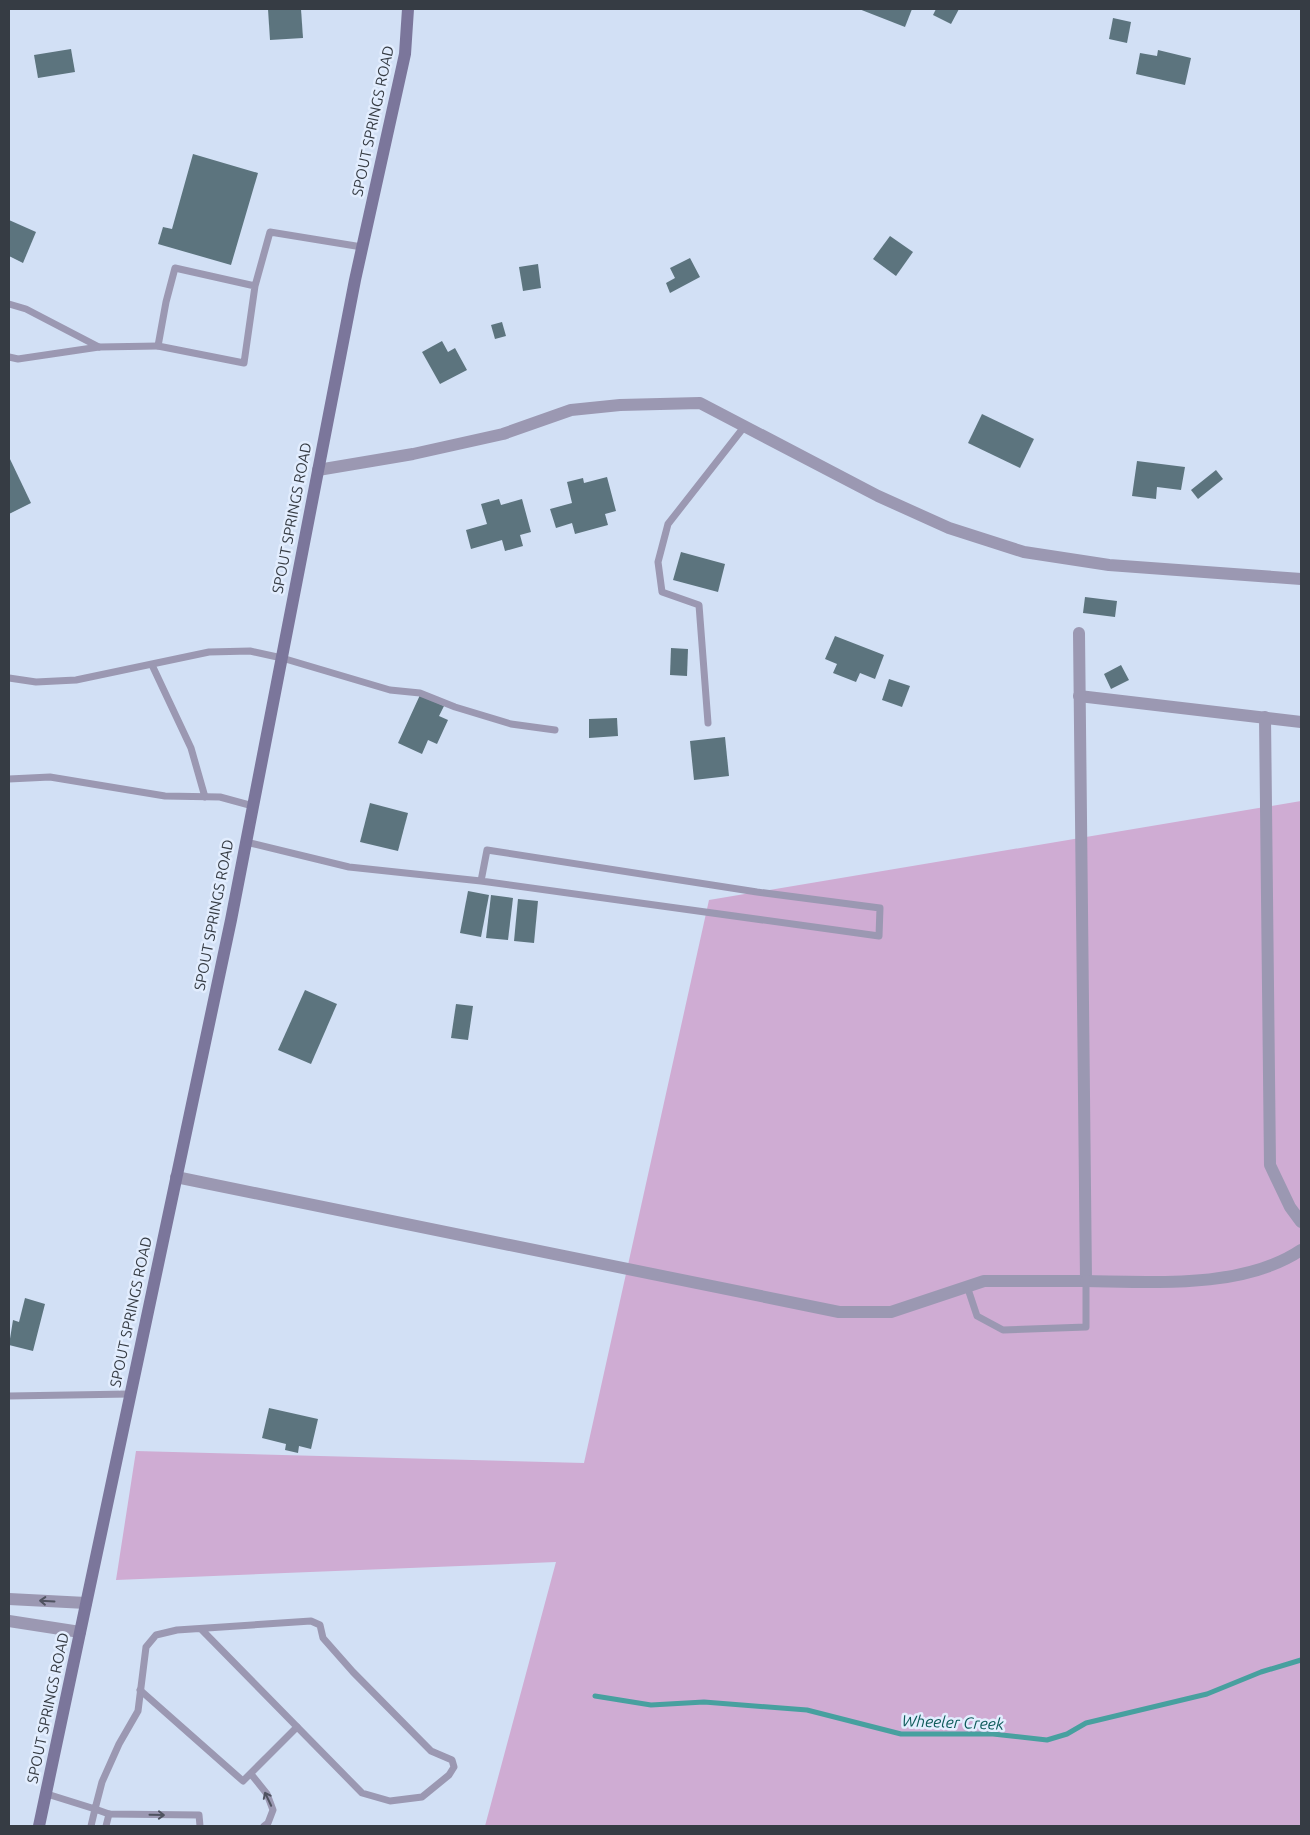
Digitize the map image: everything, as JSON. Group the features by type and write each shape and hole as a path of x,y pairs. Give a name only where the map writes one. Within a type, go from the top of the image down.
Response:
{"street":[{"name":"SPOUT SPRINGS ROAD","path":"39,1826 246,842 362,247 405,54 408,9"},
{"path":"318,470 413,454 503,434 571,410 620,405 700,403 910,511 949,528 1024,552 1109,565 1301,579"},
{"path":"1079,633 1086,1281"},
{"path":"1080,696 1301,722"},
{"path":"1265,718 1270,1165 1290,1207 1301,1222"},
{"path":"176,1177 839,1312 890,1312 984,1281 1169,1282 1246,1274 1286,1260 1301,1250"},
{"path":"9,1599 86,1602"},
{"path":"9,1621 80,1632"}],"lane":[{"path":"9,357 18,359 99,347 158,346 244,363 255,286 270,232 362,247"},
{"path":"158,346 166,302 175,268 255,286"},
{"path":"9,304 26,310 99,347"},
{"path":"708,723 699,605 662,592 658,562 668,524 744,427"},
{"path":"9,678 36,682 76,680 209,652 250,651 282,658 390,690 420,693 455,707 511,724 556,730"},
{"path":"152,665 191,748 205,797"},
{"path":"9,779 50,777 165,796 220,797 253,806"},
{"path":"246,842 349,867 480,880 879,936 880,908 757,892 487,850 480,880"},
{"path":"967,1286 978,1316 1003,1330 1086,1327 1086,1281"},
{"path":"9,1396 130,1394"},
{"path":"91,1826 102,1782 119,1744 138,1711 146,1647 156,1636 177,1630 311,1621 320,1625 323,1638 353,1672 432,1751 452,1760 454,1767 449,1775 422,1797 390,1801 362,1793 201,1629"},
{"path":"140,1690 244,1781 297,1727"},
{"path":"251,1774 267,1794 273,1810 268,1824 264,1826"},
{"path":"47,1794 109,1814 199,1815 200,1826"},
{"path":"106,1826 109,1814"}],"shaded area":[{"path":"1301,801 1301,1826 485,1826 556,1562 116,1580 136,1451 584,1463 709,900"}],"building":[{"path":"268,9 301,9 303,38 270,40"},
{"path":"859,9 912,9 905,27"},
{"path":"936,9 959,9 951,24 933,15"},
{"path":"1113,18 1131,22 1127,43 1109,39"},
{"path":"71,49 75,72 38,78 34,55"},
{"path":"1158,50 1191,58 1185,85 1136,74 1140,53 1157,56"},
{"path":"193,154 258,173 231,265 158,244 163,227 172,229"},
{"path":"9,220 36,232 23,263 9,256"},
{"path":"890,236 913,252 896,276 873,259"},
{"path":"690,258 700,277 670,293 666,283 675,278 670,268"},
{"path":"538,264 541,288 523,291 519,267"},
{"path":"502,322 506,336 495,339 491,325"},
{"path":"442,341 448,352 455,348 467,370 440,384 422,352"},
{"path":"982,414 1034,439 1020,468 968,443"},
{"path":"9,457 31,503 9,514"},
{"path":"1137,461 1185,467 1181,490 1157,487 1156,499 1132,496"},
{"path":"1216,470 1223,479 1198,499 1191,490"},
{"path":"607,477 616,511 605,514 608,525 575,534 572,523 556,528 550,509 572,503 567,482 583,478 584,483"},
{"path":"499,499 501,505 522,499 531,532 520,535 523,546 505,551 502,540 471,549 466,530 487,524 481,504"},
{"path":"681,552 725,564 718,592 673,580"},
{"path":"1085,597 1117,601 1115,617 1083,613"},
{"path":"835,636 884,655 875,679 860,673 856,682 833,673 837,664 825,659"},
{"path":"671,648 688,649 687,676 670,675"},
{"path":"1121,665 1129,680 1111,689 1104,674"},
{"path":"889,679 910,686 902,707 882,700"},
{"path":"420,695 444,706 439,716 448,720 437,744 428,740 422,754 398,743"},
{"path":"617,718 618,736 589,738 589,719"},
{"path":"725,737 729,776 694,780 690,741"},
{"path":"370,803 408,813 398,851 360,842"},
{"path":"468,891 489,895 481,937 460,933"},
{"path":"491,895 513,898 508,940 486,938"},
{"path":"518,899 538,901 534,943 514,941"},
{"path":"305,990 337,1004 311,1064 278,1050"},
{"path":"456,1004 473,1006 468,1040 451,1038"},
{"path":"25,1298 45,1304 33,1351 9,1345 13,1320 19,1322"},
{"path":"269,1408 318,1419 311,1449 299,1446 298,1453 285,1450 286,1444 262,1438"}],"waterway":[{"name":"Wheeler Creek","path":"595,1696 651,1705 704,1702 807,1710 901,1734 993,1734 1047,1740 1067,1734 1086,1723 1207,1694 1261,1672 1301,1660"}]}
